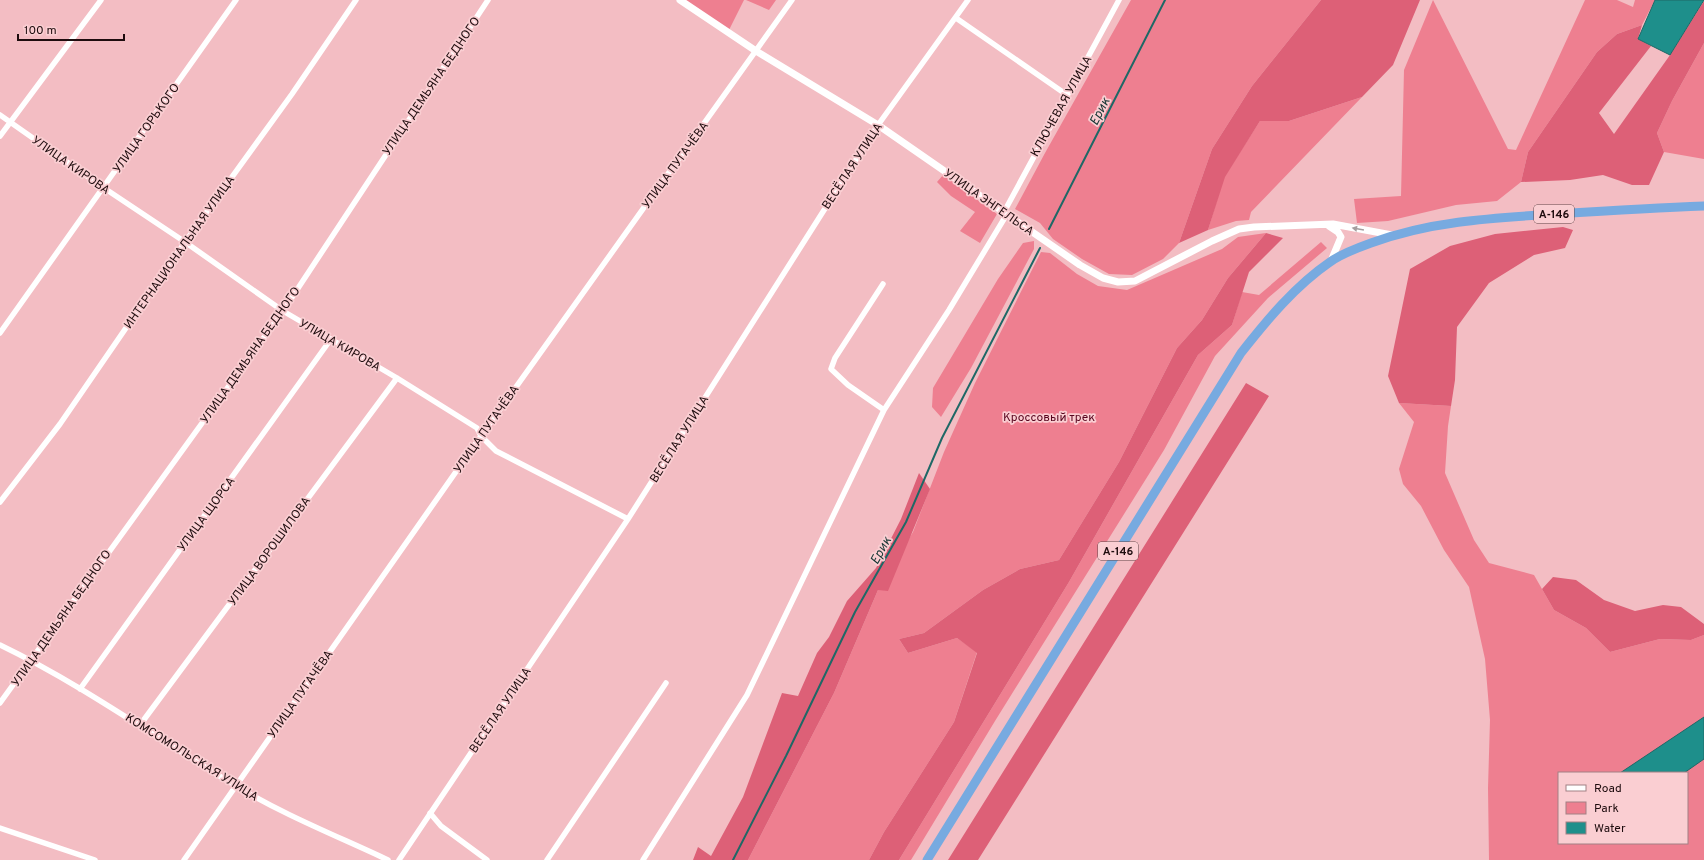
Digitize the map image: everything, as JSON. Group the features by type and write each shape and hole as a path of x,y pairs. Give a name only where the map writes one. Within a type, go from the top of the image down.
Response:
{"highway":[{"name":"А-146","path":"928,860 1241,353 1265,322 1306,280 1331,261 1361,247 1392,235 1434,225 1479,219 1704,206"}],"street":[{"path":"0,136 101,0"},
{"name":"УЛИЦА ГОРЬКОГО","path":"0,333 236,0"},
{"name":"ИНТЕРНАЦИОНАЛЬНАЯ УЛИЦА","path":"0,502 60,424 185,242 292,94 356,0"},
{"name":"УЛИЦА ДЕМЬЯНА БЕДНОГО","path":"0,703 283,311 488,0"},
{"name":"УЛИЦА ЭНГЕЛЬСА","path":"680,0 756,51 878,125 1080,265 1103,278 1118,282 1135,281 1212,241 1240,229 1323,224 1392,235"},
{"name":"УЛИЦА ПУГАЧЁВА","path":"184,860 481,436 792,0"},
{"name":"ВЕСЁЛАЯ УЛИЦА","path":"399,860 628,518 878,125 968,0"},
{"name":"КЛЮЧЕВАЯ УЛИЦА","path":"642,860 748,695 884,410 949,310 1005,213 1119,0"},
{"path":"956,18 1067,95"},
{"name":"УЛИЦА КИРОВА","path":"0,115 283,311 397,378 477,428 481,436 496,451 628,518"},
{"path":"1323,224 1338,232 1341,237 1331,261"},
{"path":"883,284 835,358 831,369 848,385 884,410"},
{"name":"УЛИЦА ЩОРСА","path":"80,689 331,339"},
{"name":"УЛИЦА ВОРОШИЛОВА","path":"140,725 397,378"},
{"name":"КОМСОМОЛЬСКАЯ УЛИЦА","path":"0,645 30,660 80,689 236,786 273,807 388,860"},
{"path":"547,860 666,683"},
{"path":"430,813 441,826 487,860"},
{"path":"0,828 96,860"}],"green space":[{"path":"680,0 744,0 728,32"},
{"path":"746,0 776,0 769,10"},
{"path":"1131,0 1321,0 1252,86 1212,149 1179,243 1163,259 1132,275 1109,274 1082,259 1053,239 1040,223 1015,209"},
{"path":"1433,0 1508,149 1516,150 1585,0 1617,0 1633,7 1635,0 1655,0 1642,25 1617,34 1597,52 1528,152 1521,182 1497,201 1456,205 1388,221 1357,223 1354,199 1401,196 1404,70"},
{"path":"1704,43 1704,159 1664,152 1657,133 1672,101"},
{"path":"1362,97 1251,212 1249,220 1236,221 1208,230 1224,177 1260,121 1289,121"},
{"path":"943,175 997,214 980,243 960,231 975,212 951,196 937,182"},
{"name":"Кроссовый трек","path":"1266,233 1228,278 1202,320 1177,348 1119,462 1059,560 1020,569 983,590 924,633 899,639 908,653 957,638 977,652 954,722 884,832 869,860 748,860 834,693 878,590 913,532 944,452 975,383 1041,252 1050,253 1077,274 1098,286 1127,290 1222,249 1238,237"},
{"path":"1034,241 1034,249 971,368 941,417 932,407 933,388 998,279 1023,243"},
{"path":"1321,242 1327,248 1268,298 1215,356 1164,450 995,721 911,860 899,860 1069,582 1198,355 1232,325 1242,292 1259,295"},
{"path":"1399,403 1451,406 1448,426 1445,473 1474,540 1489,563 1534,575 1554,610 1586,628 1610,652 1660,639 1691,640 1704,635 1704,860 1489,860 1488,788 1490,720 1485,659 1469,587 1444,550 1421,506 1403,484 1399,469 1414,422"}],"shaded area":[{"path":"1321,0 1420,0 1393,65 1362,97 1289,121 1260,121 1225,177 1208,230 1179,243 1212,149 1252,86"},
{"path":"1704,1 1704,43 1672,101 1657,133 1664,152 1649,185 1632,185 1603,175 1570,180 1521,182 1528,152 1597,52 1617,34 1642,25 1638,39 1651,46 1599,113 1614,134 1670,55"},
{"path":"1563,227 1573,230 1565,248 1534,255 1489,283 1457,327 1455,380 1451,406 1399,403 1388,376 1410,269 1450,246 1495,234"},
{"path":"1266,233 1283,238 1249,272 1232,325 1198,355 1069,582 899,860 869,860 884,832 954,722 977,653 957,638 908,653 899,639 924,633 983,590 1020,569 1059,560 1119,462 1177,348 1202,320 1228,278"},
{"path":"1246,383 1269,396 978,860 948,860"},
{"path":"919,473 930,489 888,591 878,590 834,693 748,860 693,860 698,847 711,856 743,797 782,693 798,696 817,653 829,637 847,601 876,568 901,519"},
{"path":"1553,577 1576,580 1604,600 1635,611 1663,605 1681,607 1704,624 1704,635 1691,640 1660,639 1610,652 1586,628 1554,610 1542,589"}],"water":[{"path":"1655,0 1704,0 1670,55 1638,39"},
{"path":"1704,717 1704,759 1685,772 1622,772"}],"waterway":[{"name":"Ерик","path":"1049,229 1165,0"},
{"name":"Ерик","path":"733,860 786,756 855,612 906,522 942,438 1040,248"}]}
